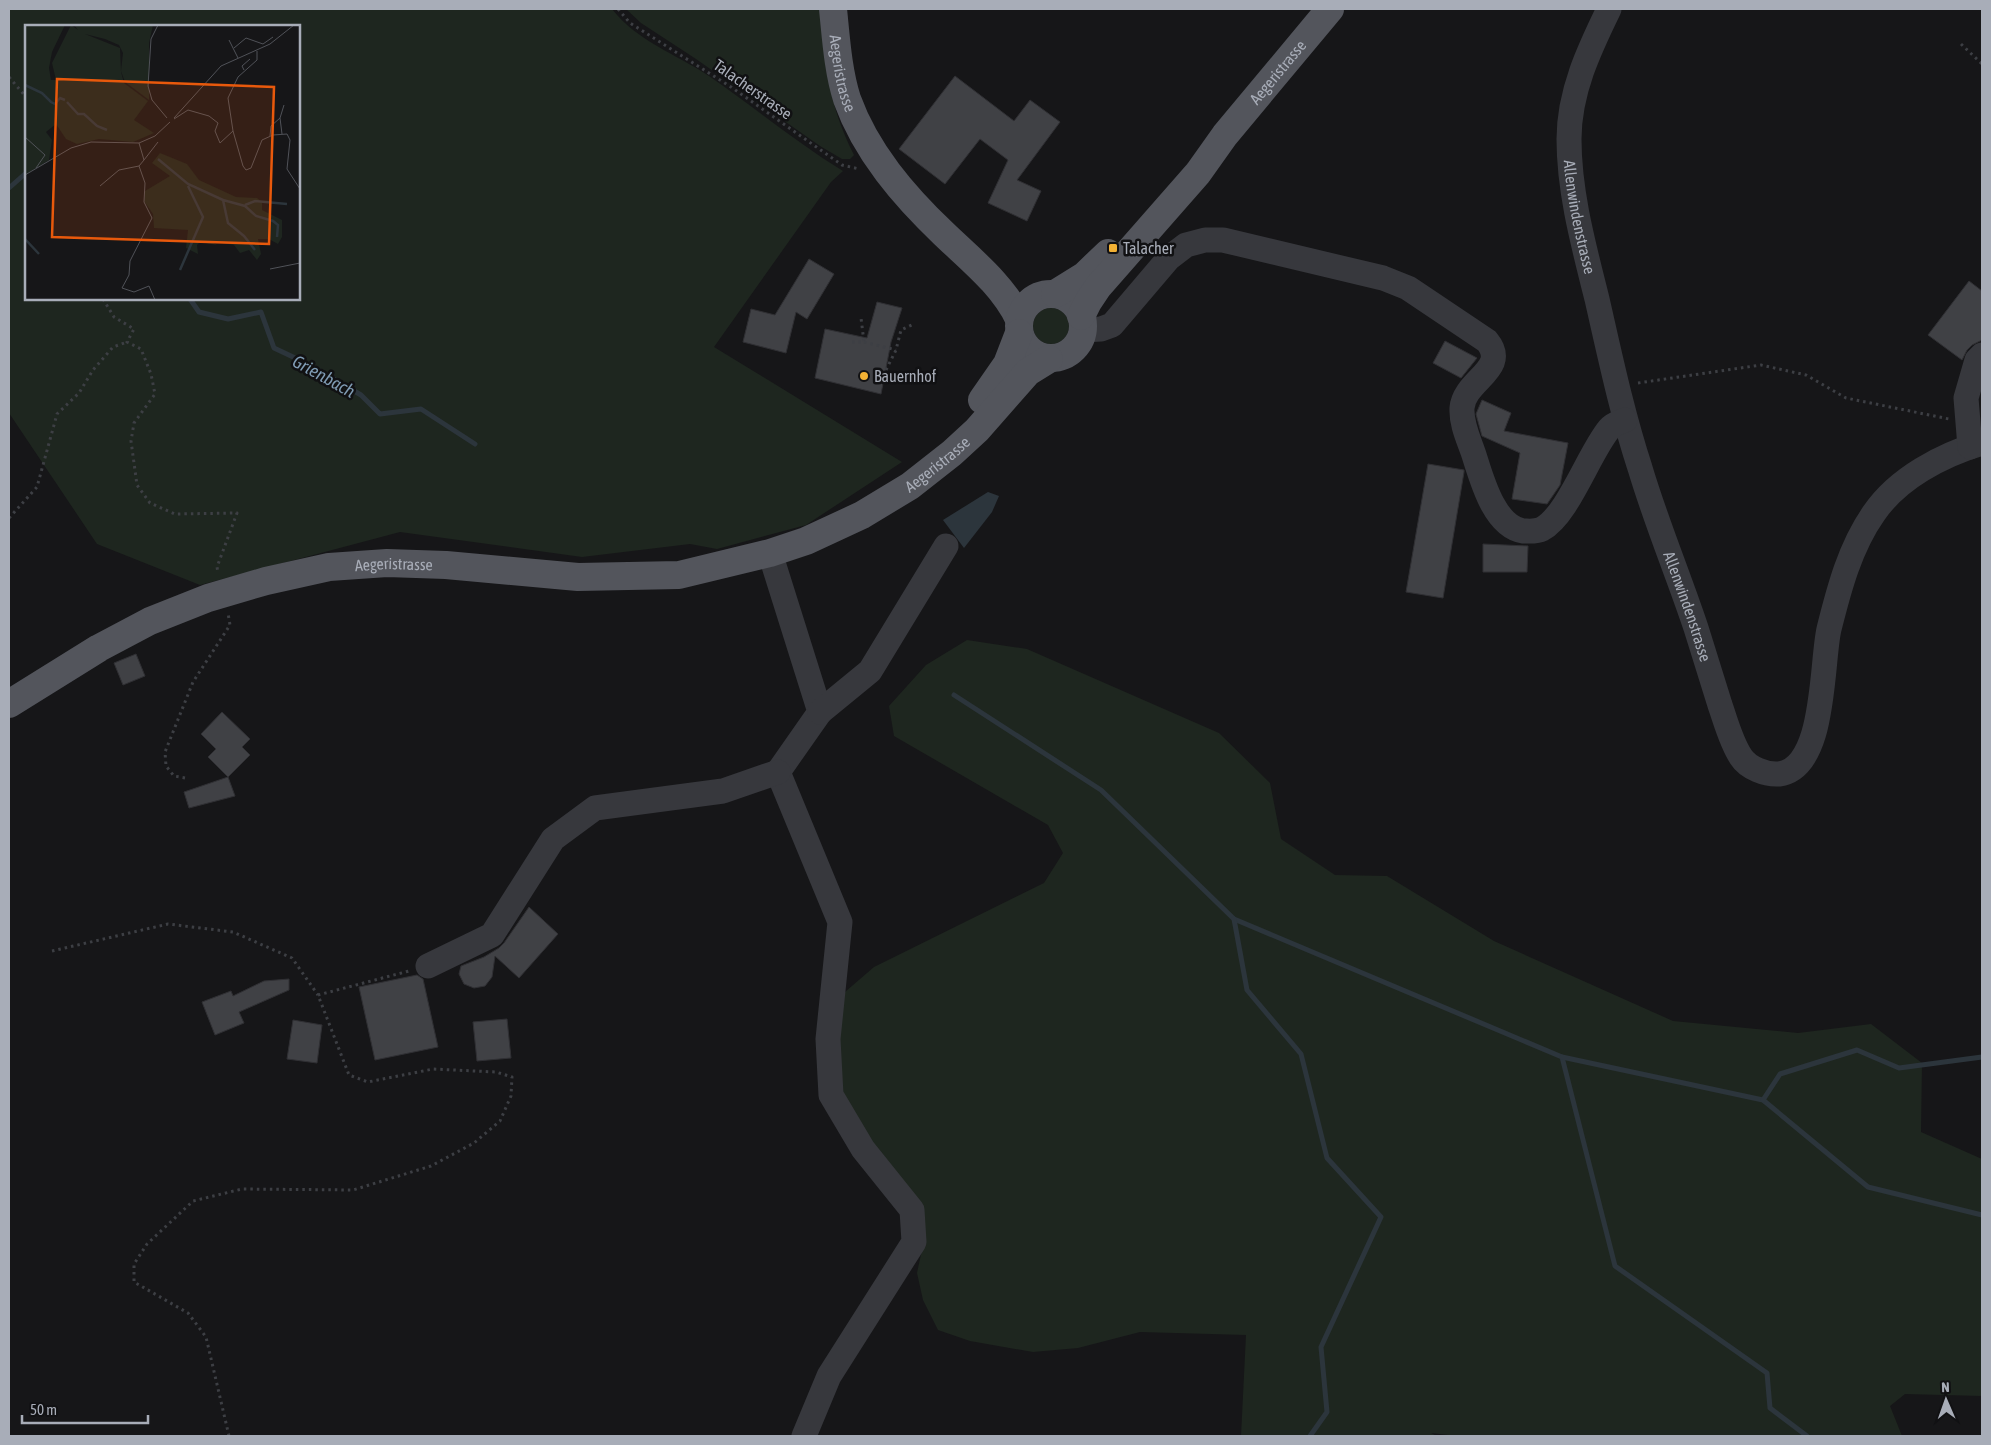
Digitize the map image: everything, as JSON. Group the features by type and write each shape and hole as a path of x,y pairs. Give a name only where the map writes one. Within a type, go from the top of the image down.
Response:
{"main road":[{"name":"Aegeristrasse","path":"833,9 840,68 847,99 874,153 914,203 1000,290 1013,306 1021,340 1031,352 1048,358 1058,358 1068,354 1080,339 1088,302 1098,287 1198,173 1225,135 1330,9"},
{"name":"Aegeristrasse","path":"806,541 854,512 888,488 952,434 978,406 1007,364 1025,306 1035,298 1048,295 1084,276 1113,248 1191,164 1225,135"},
{"name":"Aegeristrasse","path":"959,248 1009,280 1048,295 1071,301 1082,323"},
{"name":"Aegeristrasse","path":"9,704 92,652 150,620 266,581 338,567 387,563 446,565 578,578 679,575 770,553 806,541 862,515 926,474 952,454 976,430 1028,372 1048,358"}],"street":[{"name":"Allenwindenstrasse","path":"1609,9 1583,67 1575,91 1569,138 1579,226 1625,420 1729,731 1742,760 1757,770 1775,774 1795,767 1806,755 1821,696 1828,633 1852,552 1874,512 1895,489 1929,465 1974,438"},
{"path":"1082,323 1101,329 1112,324 1169,258 1186,245 1205,240 1224,240 1364,273 1408,288 1487,341 1493,348 1494,358 1491,367 1466,394 1462,407 1463,421 1488,497 1506,523 1516,530 1540,530 1550,524 1561,509 1609,428 1625,420"},
{"path":"1974,438 1966,398 1977,360 1982,355"},
{"path":"428,966 492,935 553,839 595,808 722,791 778,772 820,712 870,671 946,546"},
{"path":"770,553 820,712"},
{"path":"778,772 840,922 828,1039 831,1095 863,1149 912,1210 914,1242 829,1376 804,1436"}],"path":[{"name":"Talacherstrasse","path":"618,9 630,24 732,87 842,165 858,170 874,153"},
{"path":"1961,44 1982,64"},
{"path":"9,77 25,97"},
{"path":"104,300 114,317 134,329 128,342"},
{"path":"861,318 864,342"},
{"path":"886,370 896,350 901,330 914,324"},
{"path":"9,518 37,487 57,414 79,393 94,370 114,346 128,342 141,349 151,374 155,394 134,423 131,441 137,485 150,503 175,514 236,513 217,567 230,625 193,682 165,752 166,766 174,776 185,778"},
{"path":"852,342 864,342 896,350"},
{"path":"1617,386 1761,365 1806,375 1846,398 1974,438"},
{"path":"52,951 168,924 233,932 292,958 318,996 349,1075 368,1082 432,1069 496,1072 512,1077 511,1096 500,1121 474,1143 431,1166 353,1190 242,1189 193,1201 147,1244 134,1264 134,1282 188,1313 206,1337 229,1436"},
{"path":"318,996 428,966"}],"shaded area":[{"path":"9,9 612,9 633,30 709,76 843,171 831,182 714,347 902,462 806,525 717,549 690,544 582,557 400,532 200,585 97,544 9,413"},
{"path":"626,9 823,9 825,48 833,101 845,136 854,155 850,159 842,159 820,146 641,23"},
{"path":"1051,308 1058,309 1064,313 1068,319 1068,333 1064,339 1058,343 1051,344 1044,343 1038,339 1034,333 1033,326 1034,319 1038,313 1044,309"},
{"path":"988,492 999,496 992,512 964,548 943,520"},
{"path":"967,640 1027,649 1219,733 1270,783 1281,839 1335,875 1387,876 1494,941 1673,1021 1798,1033 1871,1024 1922,1063 1921,1132 1982,1159 1982,1396 1905,1394 1890,1406 1902,1436 1457,1436 1431,1433 1437,1436 1241,1436 1246,1335 1140,1332 1078,1348 1033,1352 970,1341 938,1330 923,1300 917,1273 923,1245 869,1138 839,1085 838,998 874,967 1044,883 1063,853 1048,825 894,736 889,706 926,665"}],"building":[{"path":"955,76 1014,121 1030,100 1060,122 1017,180 1041,191 1027,221 988,203 1008,160 980,139 945,184 899,149"},
{"path":"809,259 834,274 807,319 796,312 786,353 743,342 751,309 775,315"},
{"path":"1969,281 1982,291 1982,340 1967,350 1962,360 1928,335"},
{"path":"877,302 902,308 891,342 881,394 815,378 825,329 867,338"},
{"path":"1445,341 1477,358 1461,378 1433,363"},
{"path":"1482,400 1511,413 1504,431 1568,443 1560,485 1547,504 1512,499 1520,453 1482,436 1476,414"},
{"path":"1428,464 1464,470 1443,598 1406,592"},
{"path":"1483,544 1528,546 1527,572 1483,572"},
{"path":"136,654 145,676 123,685 114,663"},
{"path":"222,712 250,739 242,747 250,755 228,777 208,757 216,749 201,734"},
{"path":"228,777 235,796 189,808 184,792"},
{"path":"529,907 558,934 519,978 495,956 492,977 485,986 474,988 464,984 459,974 461,966 484,957 499,948"},
{"path":"417,975 423,979 438,1047 375,1060 359,987"},
{"path":"289,979 289,990 239,1012 244,1023 215,1035 202,1002 231,991 233,996 264,981"},
{"path":"507,1019 511,1058 477,1061 473,1022"},
{"path":"293,1020 322,1025 317,1063 287,1059"}],"waterway":[{"name":"Grienbach","path":"9,188 25,174"},
{"name":"Grienbach","path":"191,300 199,312 228,319 261,312 274,348 308,364 361,395 380,414 421,409 475,444"},
{"path":"954,695 1101,790 1234,919 1562,1057 1615,1266 1767,1373 1770,1408 1807,1436"},
{"path":"1234,919 1247,990 1301,1054 1327,1158 1381,1217 1321,1347 1327,1412 1310,1436"},
{"path":"1763,1100 1780,1074 1857,1050 1899,1068 1982,1057"},
{"path":"1562,1057 1763,1100 1868,1187 1982,1215"}],"place":[{"name":"Talacher","path":"1113,248"},
{"name":"Bauernhof","path":"864,376"}]}
